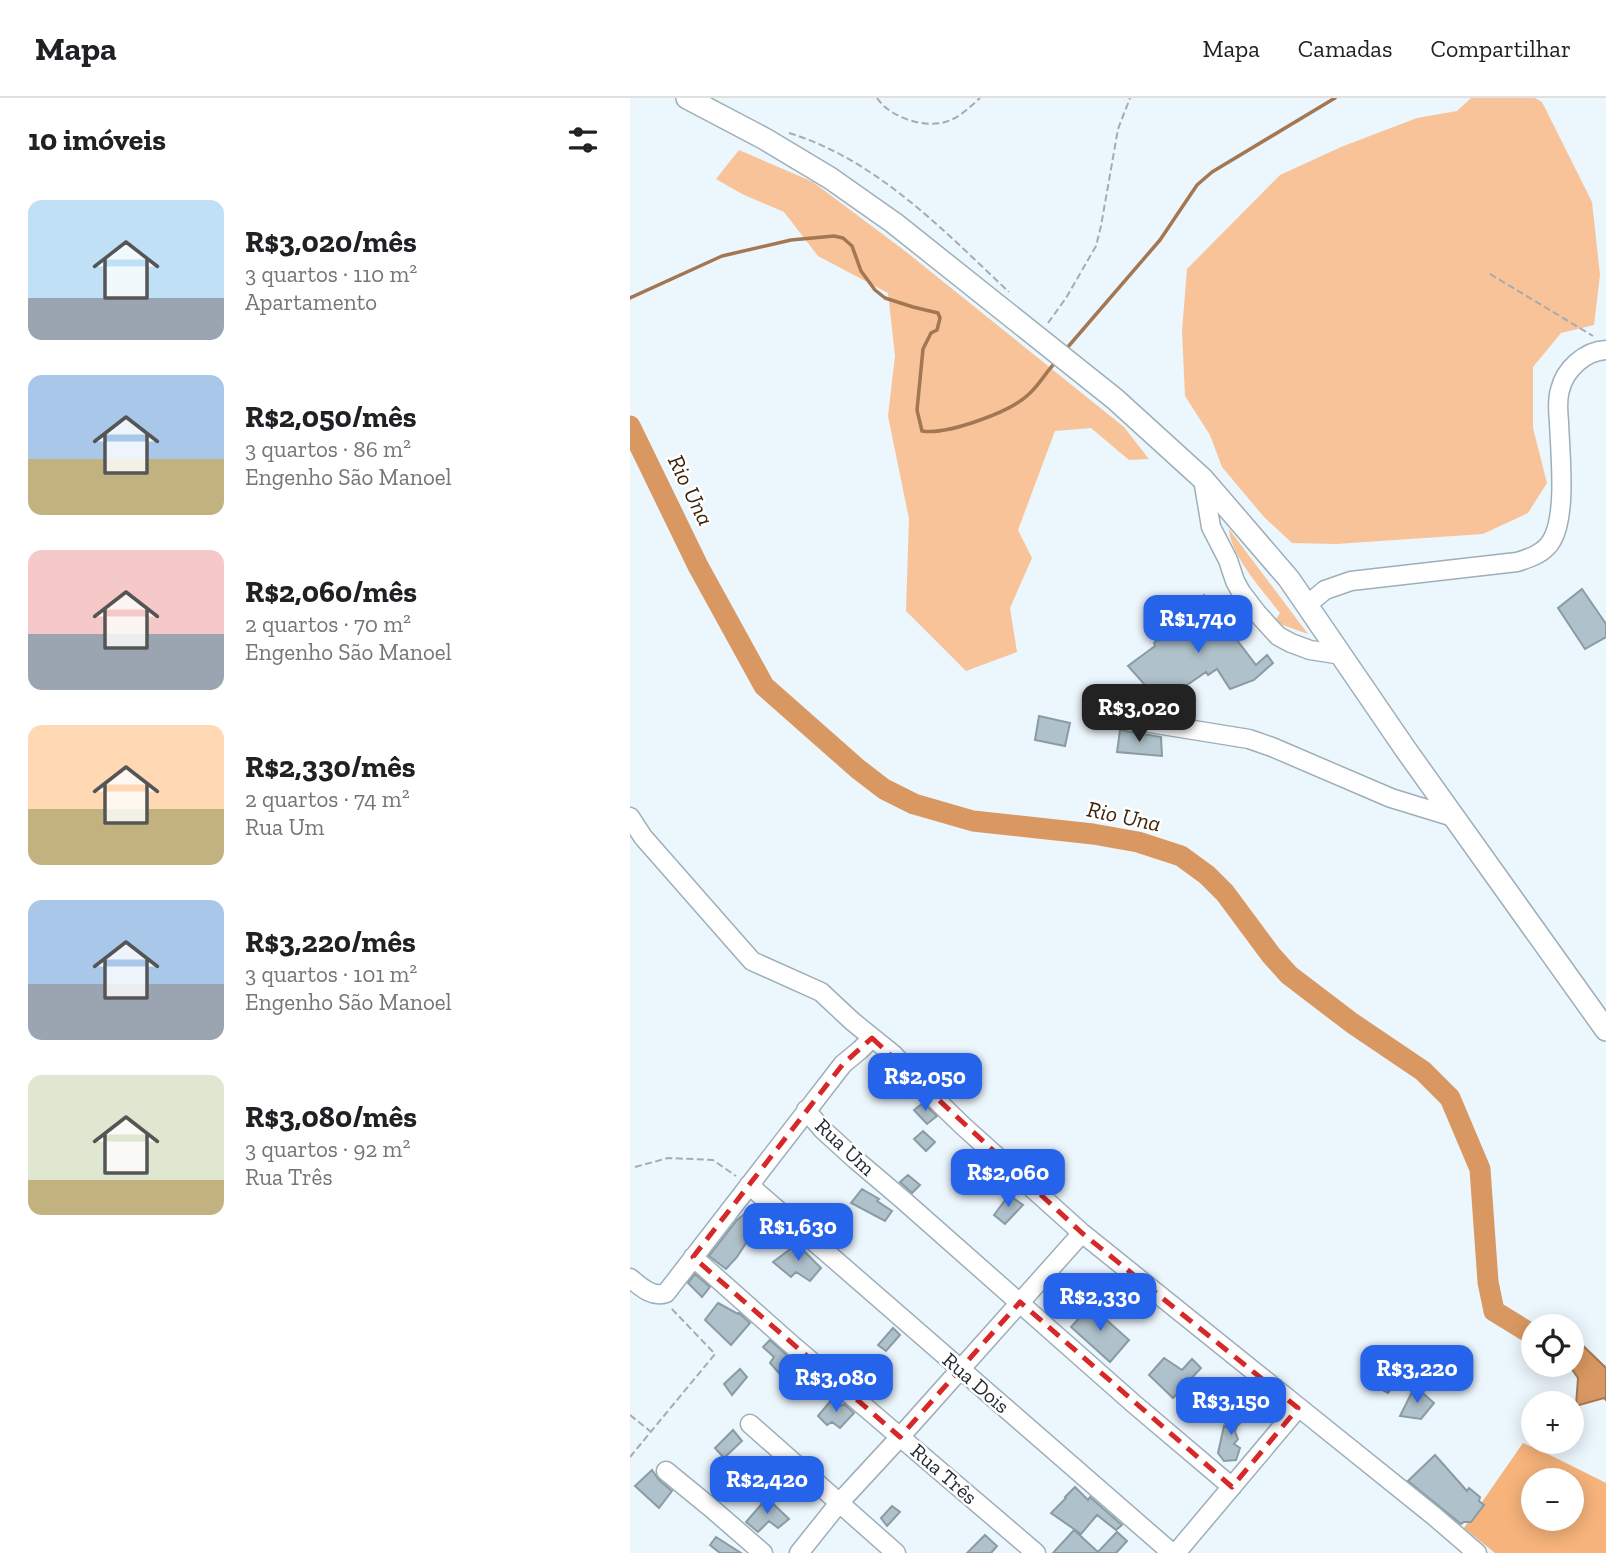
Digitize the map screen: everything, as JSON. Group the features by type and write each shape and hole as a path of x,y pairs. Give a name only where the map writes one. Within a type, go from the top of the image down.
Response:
{"main road":[{"path":"687,98 765,139 830,178 894,223 1115,399 1203,480 1289,579 1453,817 1606,1030"}],"street":[{"path":"1307,605 1325,590 1351,581 1517,562 1534,557 1542,551 1552,541 1559,521 1560,390 1566,375 1578,360 1598,350 1600,343"},
{"path":"1203,480 1211,527 1228,560 1235,581 1267,632 1310,650 1342,655"},
{"path":"1107,716 1249,739 1391,798 1453,817"},
{"path":"630,817 643,837 752,961 821,992 894,1055 963,1126 1082,1233 1434,1516 1476,1553"},
{"path":"630,1278 650,1293 659,1296 666,1293 843,1064 872,1038"},
{"name":"Rua Um","path":"806,1110 837,1143 1232,1488"},
{"name":"Rua Dois","path":"749,1185 1174,1553"},
{"path":"799,1553 839,1503 1082,1233"},
{"name":"Rua Três","path":"693,1257 1036,1553"},
{"path":"1174,1553 1298,1408"},
{"path":"750,1424 896,1553"},
{"path":"666,1471 762,1553"}],"path":[{"path":"877,98 892,112 907,119 938,124 967,110 979,98"},
{"path":"1037,338 1066,298 1096,246 1118,129 1130,98"},
{"path":"1490,274 1600,343"},
{"path":"635,1167 667,1158 713,1160 749,1185"},
{"path":"630,1457 715,1353 659,1296"},
{"path":"630,1415 651,1432"}],"highlighted area":[{"path":"872,1038 1082,1233 1298,1408 1232,1487 1020,1302 900,1437 693,1257 843,1064"}],"shaded area":[{"path":"1471,98 1535,98 1542,102 1592,202 1600,275 1594,325 1561,333 1533,367 1533,428 1547,483 1528,513 1483,534 1336,544 1292,543 1264,517 1222,467 1210,435 1185,396 1182,331 1187,269 1280,175 1341,147 1417,118 1457,111"},
{"path":"739,150 813,182 905,251 1124,427 1149,459 1129,460 1091,428 1055,431 1018,530 1032,558 1010,608 1017,652 966,671 906,611 909,519 888,416 895,356 888,293 818,256 784,212 742,194 716,179"},
{"path":"1229,529 1308,634 1274,622 1280,613 1241,561"},
{"path":"1584,1347 1606,1368 1606,1400 1604,1398 1584,1404 1584,1391 1577,1391 1578,1378 1584,1377"},
{"path":"1521,1446 1521,1454 1547,1454 1576,1468 1521,1468 1521,1531 1584,1531 1584,1472 1606,1483 1606,1553 1495,1553 1464,1528"}],"building":[{"path":"1582,589 1606,624 1606,637 1585,649 1558,608"},
{"path":"1204,595 1208,600 1213,597 1217,602 1193,622 1205,636 1235,610 1250,632 1237,640 1256,665 1267,655 1273,663 1254,680 1230,689 1217,669 1208,675 1206,672 1161,703 1128,666 1155,646 1154,643 1177,624 1176,622 1197,608 1195,605"},
{"path":"1039,716 1070,723 1065,746 1035,740"},
{"path":"1120,730 1161,737 1162,756 1117,752"},
{"path":"923,1103 937,1116 927,1124 914,1110"},
{"path":"923,1131 935,1142 926,1151 914,1139"},
{"path":"908,1175 920,1185 912,1193 900,1182"},
{"path":"862,1189 892,1211 885,1221 851,1203"},
{"path":"1009,1195 1023,1205 1005,1224 994,1215"},
{"path":"753,1207 759,1213 754,1221 761,1227 726,1269 709,1256 737,1220"},
{"path":"797,1244 821,1268 810,1281 796,1272 791,1277 773,1262"},
{"path":"695,1274 710,1287 702,1297 688,1283"},
{"path":"1094,1302 1104,1312 1101,1315 1129,1340 1110,1362 1071,1327"},
{"path":"718,1303 739,1313 750,1323 731,1345 705,1320"},
{"path":"893,1328 900,1335 886,1351 878,1345"},
{"path":"770,1340 792,1360 779,1373 770,1363 774,1357 763,1347"},
{"path":"1164,1358 1182,1370 1192,1359 1201,1368 1173,1398 1149,1375"},
{"path":"740,1369 747,1377 732,1395 724,1384"},
{"path":"1385,1369 1398,1380 1388,1393 1373,1385"},
{"path":"1254,1386 1264,1394 1255,1406 1245,1407 1244,1396"},
{"path":"1415,1386 1434,1403 1421,1419 1400,1416"},
{"path":"833,1398 854,1413 840,1428 832,1422 827,1425 818,1416"},
{"path":"1241,1407 1248,1415 1235,1432 1238,1439 1234,1444 1240,1448 1236,1460 1224,1461 1218,1453 1224,1426 1226,1427 1229,1418"},
{"path":"733,1430 742,1441 724,1458 715,1448"},
{"path":"1435,1455 1467,1491 1469,1488 1480,1497 1479,1501 1484,1505 1471,1522 1461,1524 1408,1481"},
{"path":"652,1470 672,1491 659,1508 635,1486"},
{"path":"1075,1487 1122,1525 1116,1530 1097,1515 1081,1534 1051,1513"},
{"path":"767,1498 789,1519 778,1528 769,1521 758,1532 746,1522"},
{"path":"892,1506 900,1512 887,1526 881,1518"},
{"path":"1074,1530 1098,1552 1117,1532 1127,1541 1116,1553 1053,1553"},
{"path":"985,1535 997,1546 991,1553 967,1553"},
{"path":"716,1537 741,1553 720,1553 710,1545"}],"waterway":[{"path":"1067,348 1160,240 1197,185 1212,172 1335,98"},
{"path":"630,298 722,256 791,240 834,236 843,238 852,246 861,271 875,290 885,298 938,313 940,318 937,330 931,333 923,349 917,410 922,431 962,426 1008,408 1029,394 1053,365"},
{"name":"Rio Una","path":"630,426 698,566 764,686 858,769 884,789 914,804 973,821 1093,834 1138,842 1181,856 1207,875 1225,893 1289,975 1352,1023 1423,1071 1450,1098 1480,1169 1488,1282 1494,1311 1521,1328"}]}
